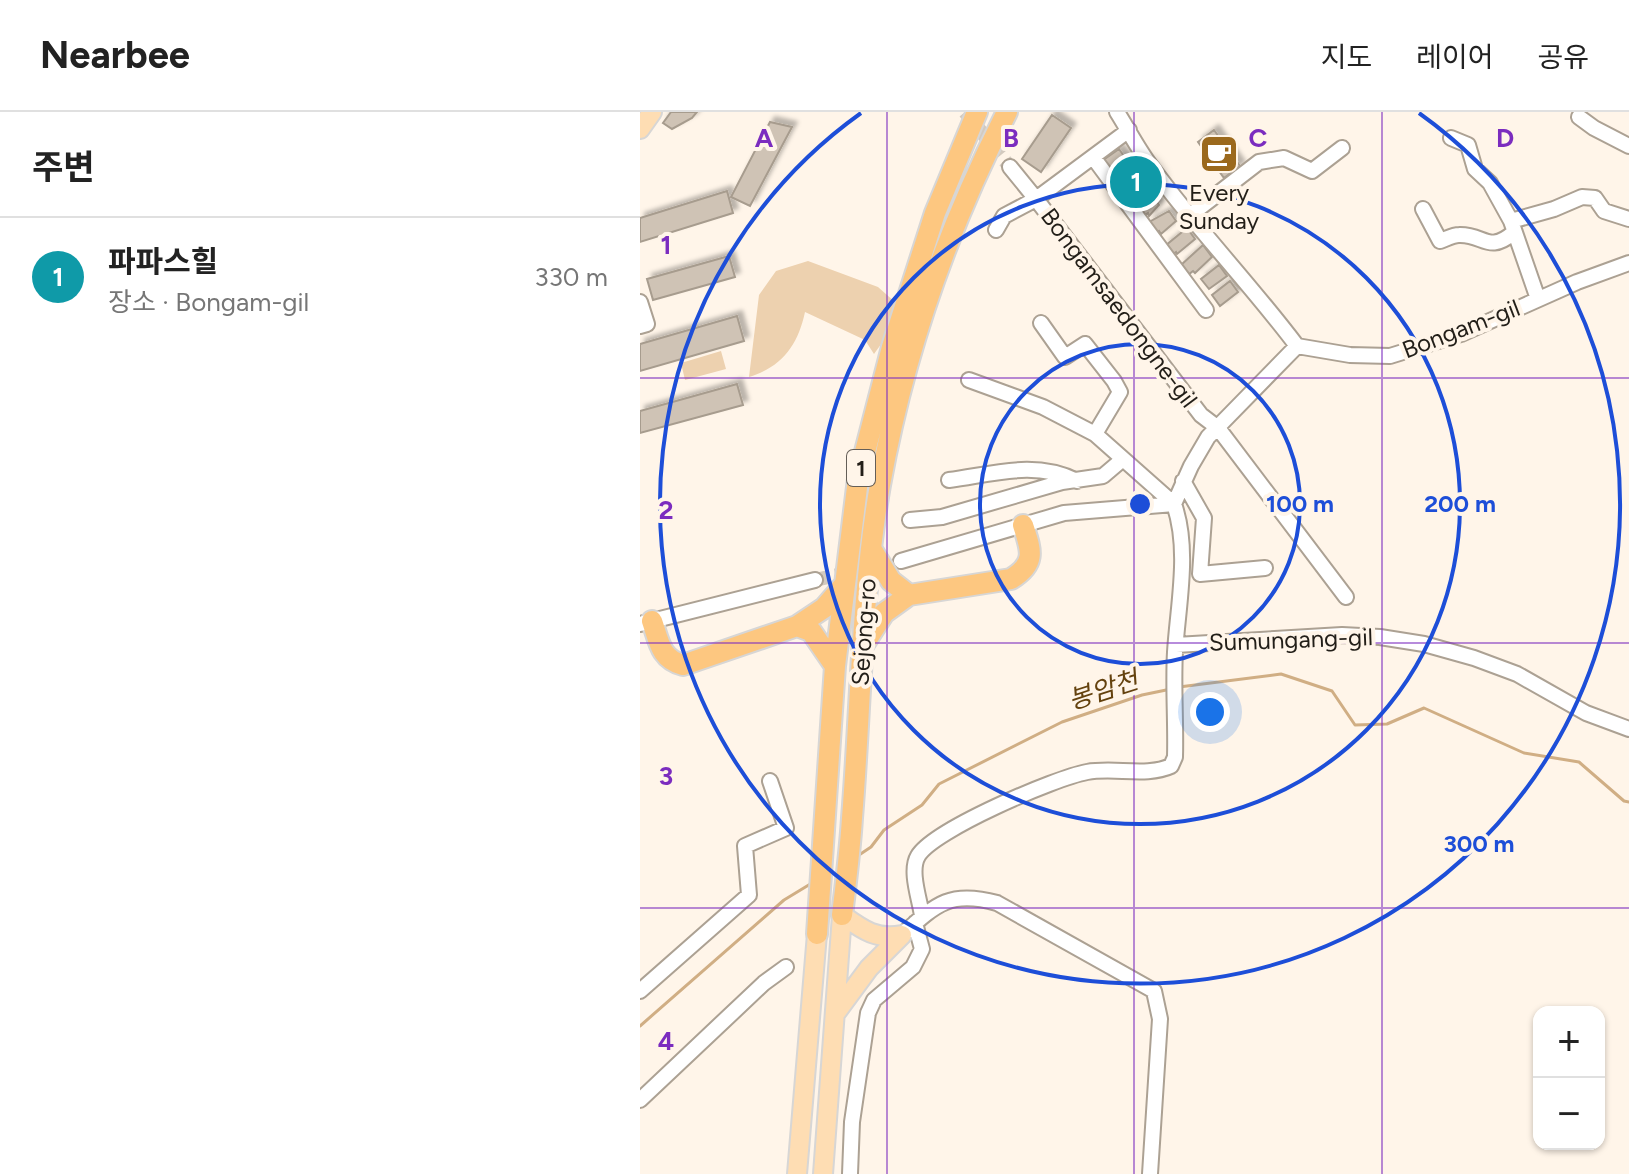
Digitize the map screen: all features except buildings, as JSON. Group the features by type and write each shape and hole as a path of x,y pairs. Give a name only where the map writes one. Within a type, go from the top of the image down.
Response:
{"highway":[{"name":"Sejong-ro","path":"817,934 835,666 858,479 892,347 935,213 977,112"},
{"name":"Sejong-ro","path":"842,915 852,819 862,648 880,484 908,366 950,232 1006,112"},
{"path":"862,648 884,613 909,595 1011,579 1023,572 1031,549 1023,525"},
{"path":"872,550 891,581 909,595"},
{"path":"646,622 664,654 671,662 683,665 797,626 824,608 844,585"},
{"path":"797,626 811,631 819,639 835,666"}],"main road":[{"path":"640,129 652,112"},
{"path":"842,915 875,936 886,938 913,925"},
{"name":"Sejong-ro","path":"823,1174 842,915"},
{"path":"833,1016 869,968 913,925"},
{"name":"Sejong-ro","path":"797,1174 817,934"}],"street":[{"path":"1117,112 1151,167 1189,216 1261,298 1297,346"},
{"path":"1579,117 1629,146"},
{"name":"Bongamsaedongne-gil","path":"1129,130 1036,199 1201,415 1218,428"},
{"name":"Bongam-gil","path":"1451,138 1468,145 1475,169 1490,183 1512,227 1538,299"},
{"path":"1189,216 1259,162 1284,158 1312,171 1342,148"},
{"path":"1093,157 1206,310"},
{"path":"996,230 1004,216 1036,199 1010,167"},
{"path":"1423,209 1440,241 1458,235 1489,244 1502,242 1512,227 1582,197 1595,198 1604,211 1629,219"},
{"name":"Bongam-gil","path":"1297,346 1339,354 1390,356 1461,334 1629,263"},
{"path":"640,302 647,324 640,326"},
{"name":"Bongamsaedongne-gil","path":"1041,323 1065,357 1085,344 1120,392 1095,434"},
{"name":"Bongamsaedongne-gil","path":"1174,504 1208,437 1297,346"},
{"path":"969,380 1043,407 1095,434 1174,504"},
{"path":"1218,428 1346,597"},
{"path":"910,520 942,517 1062,482 1103,476 1123,459"},
{"path":"949,480 1030,467 1061,473 1077,481"},
{"path":"1183,481 1204,518 1200,574 1265,568"},
{"path":"1017,497 1023,525"},
{"path":"901,561 1076,511 1174,504"},
{"name":"Sumungang-gil","path":"1174,504 1181,524 1180,606 1175,649 1342,635 1424,644 1517,674 1586,713 1629,729"},
{"path":"646,622 815,580"},
{"path":"850,1174 852,1122 868,1013 874,1000 913,967 922,949 913,925 918,856 975,817 1039,787 1087,772 1121,769 1160,771 1171,766 1175,757 1175,649"},
{"path":"640,991 749,895 745,846 786,828 770,781"},
{"path":"913,925 943,903 962,897 997,903 1154,991 1160,1019 1150,1174"},
{"path":"640,1100 764,983 786,967"}],"shaded area":[{"path":"808,261 878,287 896,303 889,333 874,354 865,340 805,312 798,335 787,353 771,367 749,377 759,295 776,271"},
{"path":"721,351 726,369 685,380 681,363"}],"waterway":[{"name":"봉암천","path":"1179,687 1281,674 1332,691 1355,725 1387,724 1424,708 1524,753 1579,762 1629,802"},
{"name":"봉암천","path":"856,857 871,847 884,830 922,805 939,784 1062,722 1142,695 1171,689"},
{"name":"봉암천","path":"640,1026 784,900 812,883"}],"tunnel":[{"path":"965,112 1010,167"},
{"path":"815,580 901,561"}],"place":[{"name":"Every Sunday","path":"1219,154"},
{"name":"파파스힐","path":"1136,182"}]}
